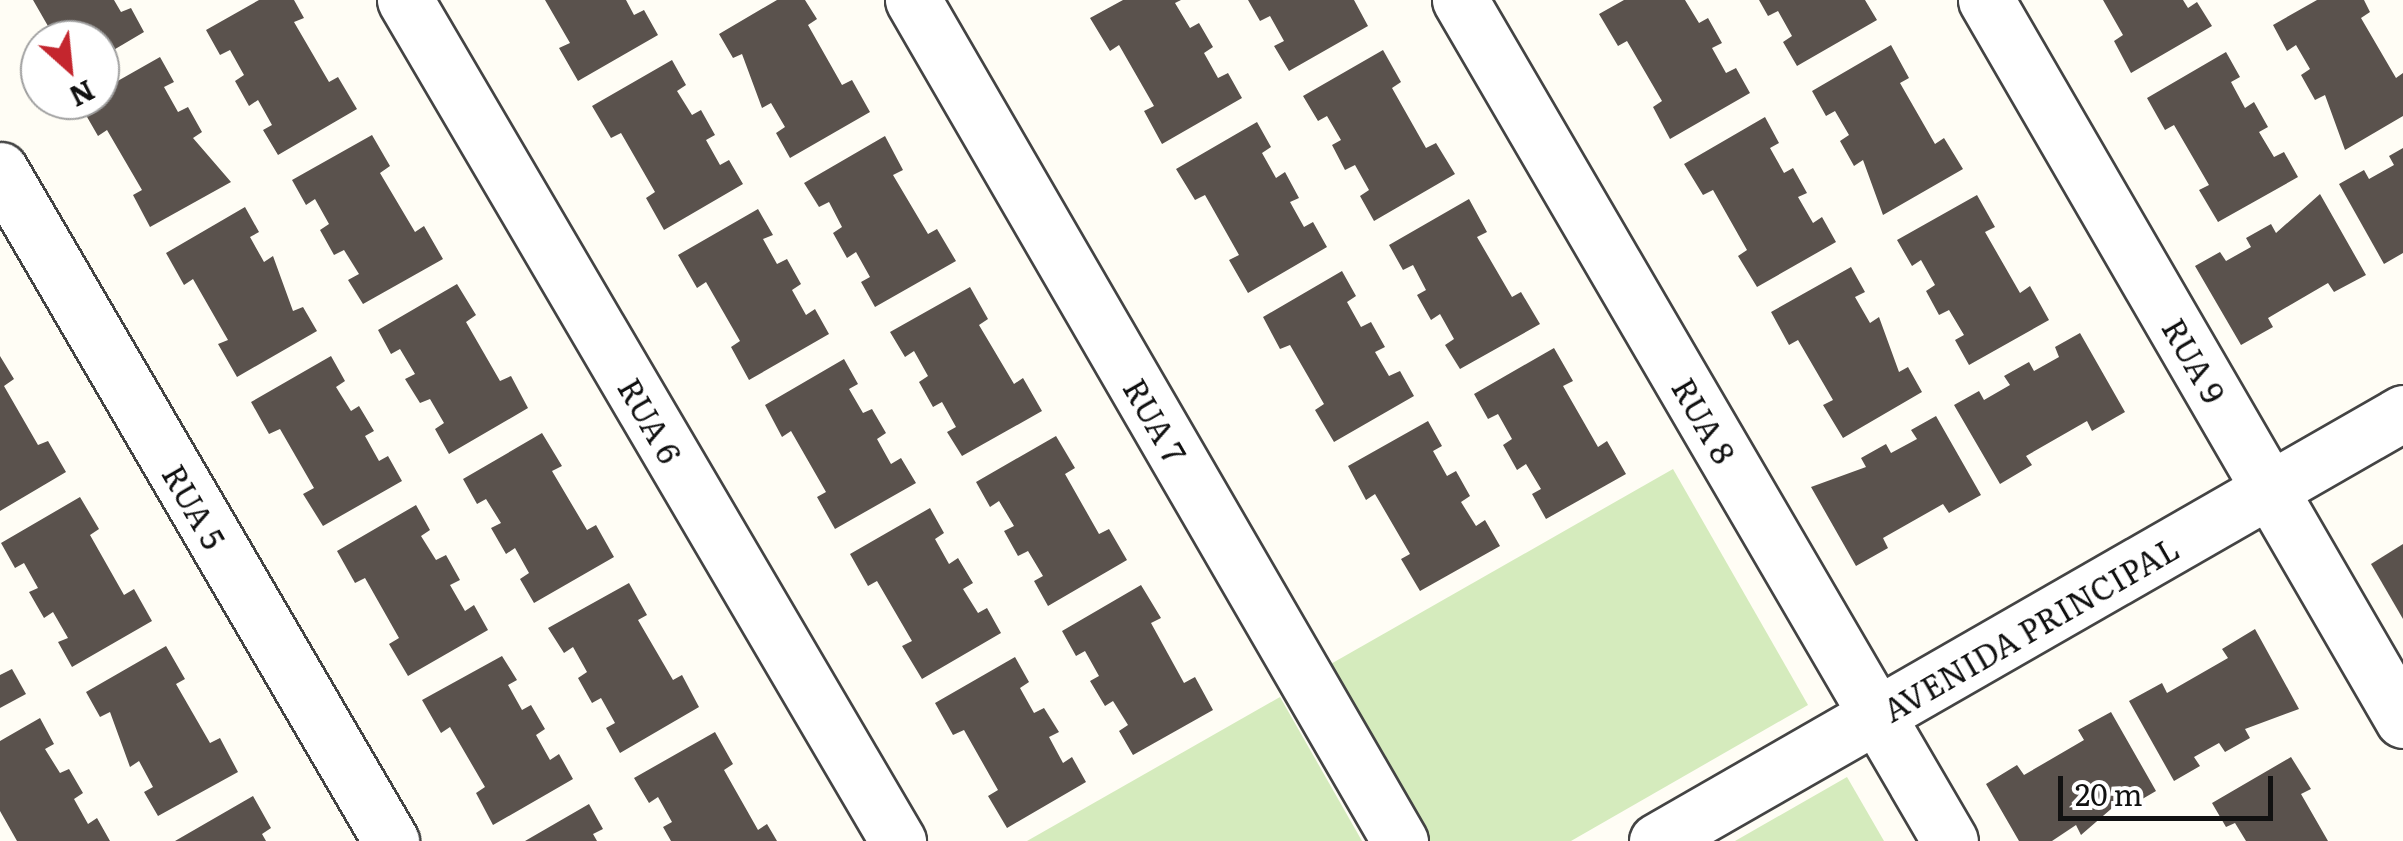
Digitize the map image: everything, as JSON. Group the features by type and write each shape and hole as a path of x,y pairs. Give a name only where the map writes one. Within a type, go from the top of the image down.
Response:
{"street":[{"name":"RUA 6","path":"405,0 898,841"},
{"name":"RUA 7","path":"912,0 1400,841"},
{"name":"RUA 8","path":"1460,0 1950,841"},
{"name":"RUA 9","path":"1986,0 2403,720"},
{"name":"RUA 5","path":"0,170 391,841"},
{"name":"AVENIDA PRINCIPAL","path":"1657,841 2403,414"}],"green space":[{"path":"1673,469 1808,705 1571,841 1430,841 1329,665"},
{"path":"1280,697 1362,841 1027,841"},
{"path":"1847,777 1884,841 1735,841"}],"building":[{"path":"33,0 114,0 121,12 131,8 144,32 120,46 120,20 44,20"},
{"path":"259,0 294,0 304,18 294,22 329,82 338,77 357,109 278,155 263,130 272,125 258,100 249,106 235,81 244,75 230,50 220,55 206,30"},
{"path":"545,0 626,0 634,15 644,10 658,35 578,81 559,48 570,43"},
{"path":"777,0 805,0 817,19 808,25 842,85 852,80 870,112 790,158 776,133 785,127 771,103 762,108 742,54 733,58 719,34"},
{"path":"1123,0 1181,0 1175,3 1190,28 1199,23 1213,47 1204,53 1218,78 1228,73 1242,98 1162,144 1144,111 1154,106 1119,45 1110,51 1090,18"},
{"path":"1248,0 1354,0 1368,26 1289,71 1274,46 1284,41 1270,16 1260,21"},
{"path":"1624,0 1685,0 1699,23 1708,18 1722,43 1712,48 1726,73 1736,68 1750,93 1670,139 1653,107 1662,101 1627,41 1618,46 1599,14"},
{"path":"1759,0 1865,0 1877,20 1797,66 1783,42 1792,36 1778,11 1768,16"},
{"path":"2103,0 2183,0 2188,8 2197,2 2212,26 2131,73 2114,41 2123,35"},
{"path":"2317,0 2364,0 2370,12 2361,18 2396,78 2403,73 2403,116 2345,150 2325,95 2315,100 2301,75 2310,69 2296,45 2287,51 2273,25"},
{"path":"1891,45 1909,78 1900,83 1935,144 1944,138 1963,169 1883,215 1863,160 1854,166 1840,141 1849,135 1835,111 1826,116 1812,91"},
{"path":"1383,50 1401,82 1392,88 1426,148 1436,143 1455,174 1374,221 1360,196 1369,190 1355,165 1345,170 1332,145 1341,140 1327,116 1318,121 1303,96"},
{"path":"2226,52 2240,77 2231,82 2245,108 2254,102 2268,127 2259,132 2274,157 2284,152 2298,177 2218,222 2199,190 2209,185 2174,125 2165,130 2147,98"},
{"path":"160,57 174,82 164,87 178,112 188,107 202,132 193,138 231,182 150,227 133,195 142,190 107,130 98,136 89,120 120,120 120,80"},
{"path":"672,60 686,85 677,91 692,115 701,110 715,135 706,140 720,165 729,160 743,184 664,230 646,198 655,192 621,133 611,138 592,106"},
{"path":"1765,117 1779,143 1770,148 1784,173 1793,168 1807,193 1798,197 1813,223 1822,217 1836,242 1757,287 1738,256 1747,250 1713,190 1703,195 1684,164"},
{"path":"1257,122 1271,147 1262,153 1276,178 1285,172 1299,198 1290,202 1304,227 1313,222 1327,247 1248,293 1229,260 1239,255 1205,195 1195,200 1176,169"},
{"path":"372,135 390,166 380,173 415,232 424,226 443,259 363,304 348,280 359,274 344,250 334,255 320,230 329,224 315,199 306,205 292,180"},
{"path":"885,136 903,170 893,175 928,234 937,229 956,261 875,307 861,282 870,277 856,252 847,258 833,233 842,227 829,202 819,207 804,183"},
{"path":"2403,148 2403,253 2384,264 2339,184 2364,170 2369,179 2394,165 2389,156"},
{"path":"2320,194 2366,275 2334,292 2328,283 2268,318 2273,327 2241,345 2195,266 2220,252 2226,261 2251,247 2246,238 2271,224 2276,233"},
{"path":"1977,195 1995,227 1985,232 2020,293 2030,286 2049,320 1969,365 1955,340 1964,335 1949,310 1939,315 1926,291 1935,285 1921,260 1912,266 1897,240"},
{"path":"1469,199 1487,232 1477,237 1512,297 1521,292 1540,324 1460,369 1445,345 1454,339 1440,314 1431,320 1417,295 1426,290 1413,265 1403,270 1389,245"},
{"path":"245,207 259,232 250,237 264,262 273,256 293,311 303,307 317,331 237,377 218,344 228,340 193,279 184,285 166,253"},
{"path":"758,209 773,235 763,239 777,264 787,259 801,284 792,290 806,315 815,309 829,334 749,380 731,347 740,341 706,282 697,288 678,255"},
{"path":"1851,267 1865,292 1855,297 1870,323 1879,317 1899,372 1908,367 1922,392 1843,438 1823,405 1833,400 1798,340 1789,345 1771,312"},
{"path":"1342,271 1356,296 1347,302 1361,327 1371,322 1385,347 1375,352 1389,376 1400,371 1414,396 1334,442 1315,410 1324,404 1290,345 1280,349 1263,317"},
{"path":"457,284 476,315 466,322 500,381 511,376 528,408 449,454 435,429 444,423 430,399 420,403 405,379 415,374 400,349 391,354 378,330"},
{"path":"970,287 988,319 979,325 1014,384 1023,378 1042,411 962,456 947,432 956,427 942,402 933,407 919,382 928,376 914,351 905,357 890,332"},
{"path":"2080,333 2125,412 2092,431 2087,421 2026,456 2032,465 2000,484 1954,405 1979,391 1984,400 2010,385 2004,376 2029,362 2034,371 2059,357 2055,347"},
{"path":"1554,348 1573,381 1563,386 1598,447 1607,441 1626,474 1546,519 1532,494 1541,489 1526,464 1517,470 1503,445 1512,439 1498,414 1488,419 1474,394"},
{"path":"0,356 14,379 4,386 38,445 48,441 66,472 0,511"},
{"path":"331,356 345,381 336,387 351,411 359,406 374,431 365,436 379,461 388,456 402,481 323,526 303,494 314,488 280,429 269,434 251,402"},
{"path":"844,359 858,384 849,389 863,413 872,409 886,433 877,439 891,464 901,458 916,483 835,529 817,497 826,492 791,431 782,437 765,405"},
{"path":"1936,416 1981,495 1949,513 1943,504 1883,538 1888,548 1856,566 1811,487 1866,467 1861,458 1886,444 1891,453 1917,439 1911,430"},
{"path":"1428,421 1442,446 1433,451 1447,476 1456,471 1470,496 1461,502 1476,526 1485,520 1500,546 1420,591 1401,559 1410,554 1375,494 1366,500 1348,466"},
{"path":"542,433 562,466 552,471 587,530 596,525 614,557 534,603 520,579 529,573 515,548 506,554 491,528 501,523 486,499 477,504 463,479"},
{"path":"1056,436 1075,468 1065,474 1099,534 1109,529 1127,560 1048,606 1034,581 1043,576 1028,551 1018,556 1004,531 1014,526 999,501 990,507 976,482"},
{"path":"80,497 99,529 90,535 124,595 134,589 152,621 72,667 58,642 68,638 53,612 44,618 29,592 38,588 24,563 15,568 1,543"},
{"path":"416,505 430,530 421,536 436,560 446,555 460,580 450,585 465,611 474,605 488,630 408,676 389,644 399,638 365,578 355,583 337,551"},
{"path":"930,508 944,533 935,539 949,564 958,558 973,583 963,589 978,613 987,608 1001,633 922,679 902,646 912,641 877,581 868,586 850,554"},
{"path":"2403,544 2403,619 2371,564"},
{"path":"629,583 647,615 638,620 673,680 682,675 699,707 620,753 606,728 615,723 601,698 592,703 578,678 587,672 573,647 564,653 548,628"},
{"path":"1141,585 1161,618 1151,623 1184,683 1195,677 1213,710 1133,755 1119,731 1128,725 1113,701 1105,706 1090,681 1099,676 1085,651 1076,656 1062,631"},
{"path":"2255,629 2299,709 2245,729 2250,738 2225,752 2219,743 2194,757 2200,766 2174,781 2129,701 2162,683 2167,693 2228,658 2222,649"},
{"path":"166,646 185,679 176,684 210,743 220,738 238,772 158,816 144,792 153,787 139,761 130,767 110,712 100,717 86,692"},
{"path":"502,656 517,680 508,685 522,710 531,705 545,729 536,735 550,760 559,754 573,779 493,825 476,793 485,787 450,727 441,733 422,700"},
{"path":"1015,657 1029,682 1020,688 1034,713 1044,708 1059,732 1049,737 1063,763 1072,757 1086,782 1007,828 988,796 998,790 964,730 953,735 935,703"},
{"path":"12,669 26,694 0,708 0,675"},
{"path":"2111,712 2156,791 2132,805 2126,796 2081,835 2076,825 2052,841 2019,841 1986,784 2017,765 2024,775 2084,740 2078,730"},
{"path":"40,718 54,744 45,749 60,773 69,769 83,793 74,799 88,824 97,818 110,841 17,841 0,811 0,741"},
{"path":"715,732 733,764 724,770 758,830 767,824 777,841 671,841 663,827 672,822 658,797 649,803 634,778"},
{"path":"2291,757 2311,789 2301,794 2328,841 2246,841 2235,823 2226,827 2212,803"},
{"path":"253,796 271,828 262,834 266,841 175,841"},
{"path":"589,804 603,829 593,834 597,841 525,841"}]}
